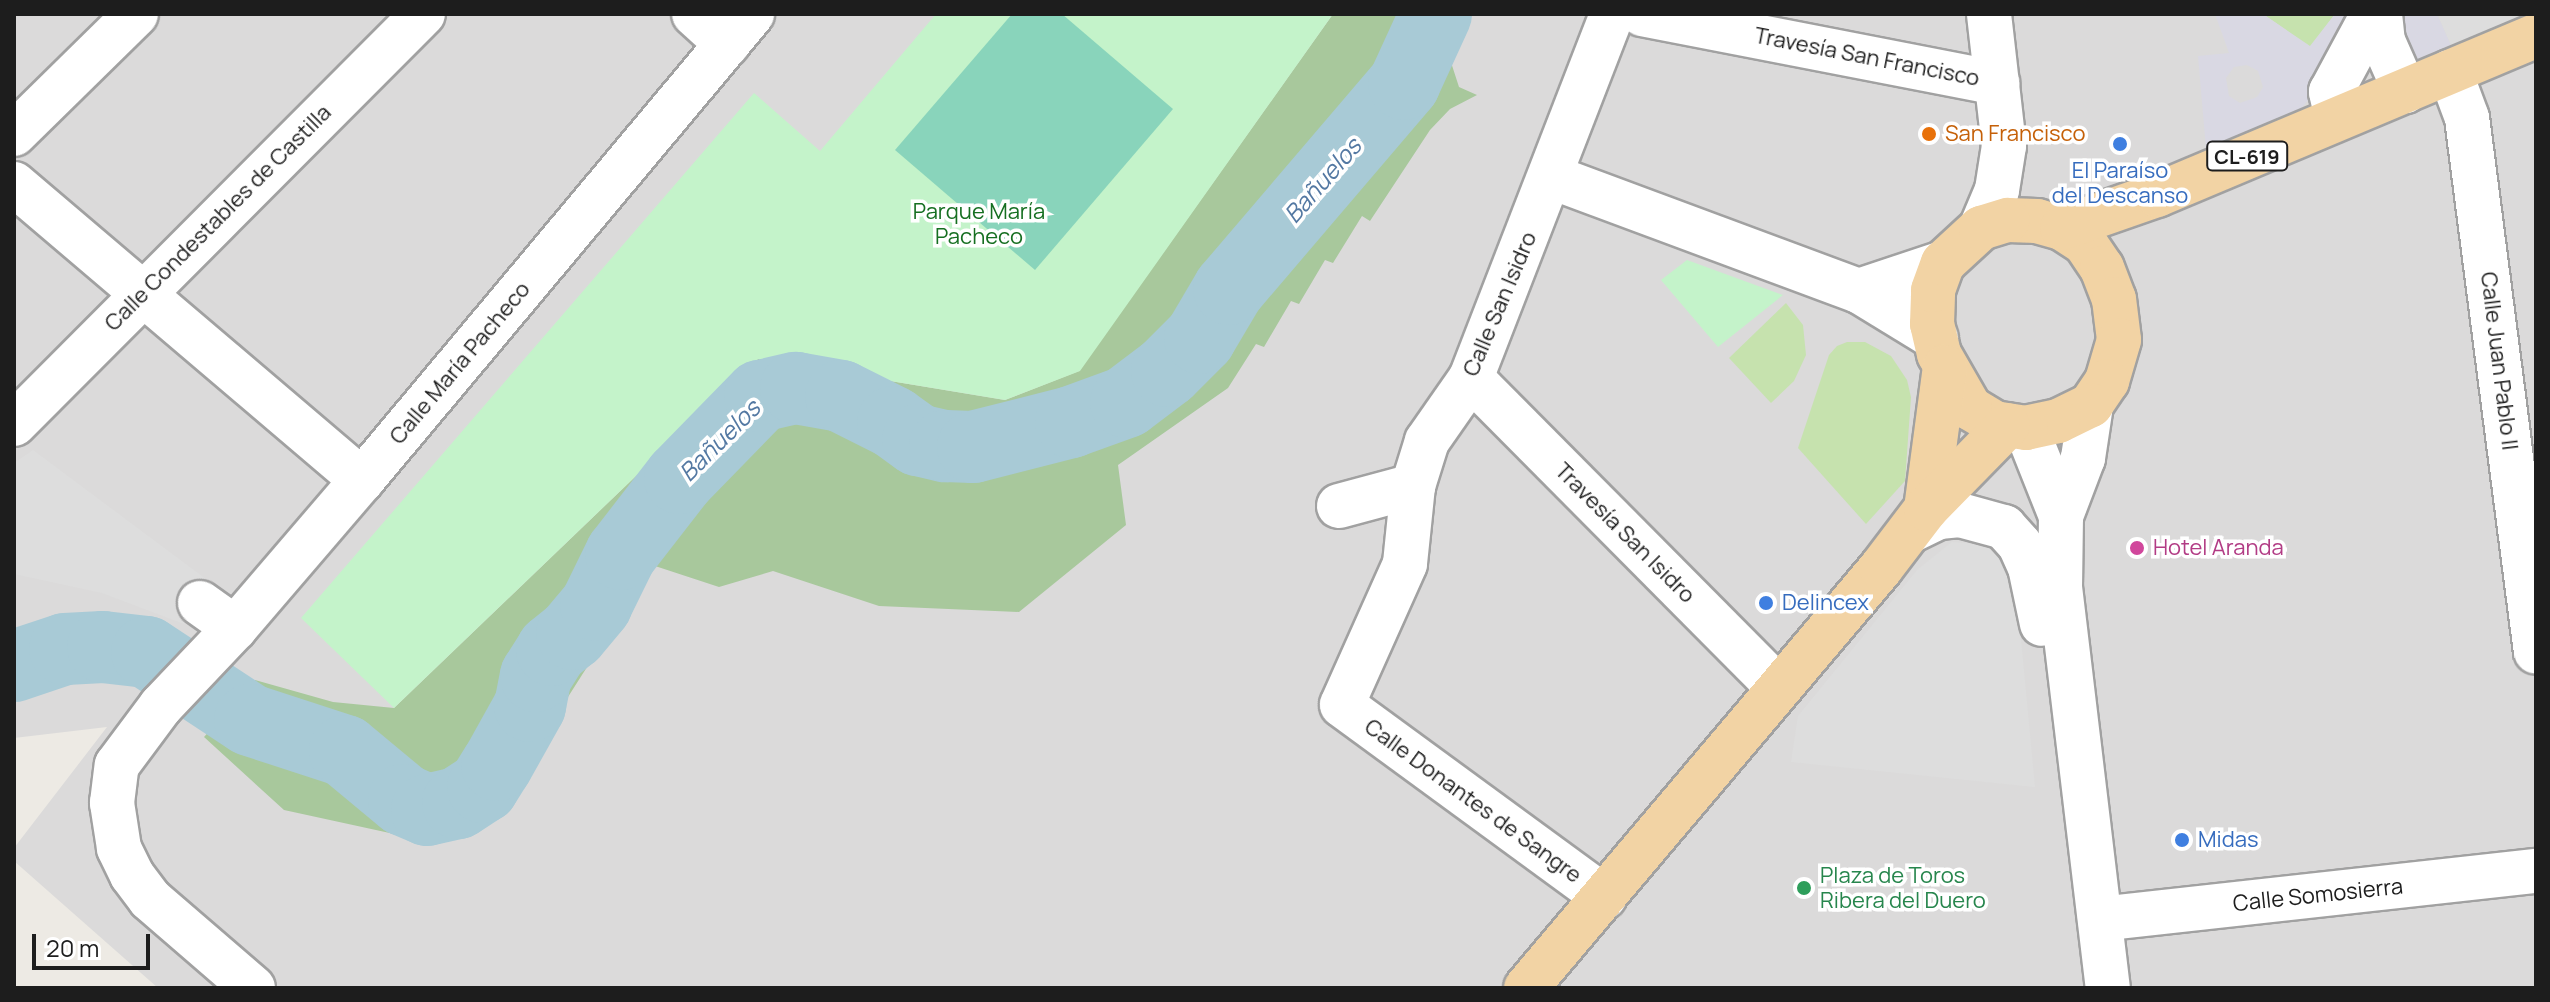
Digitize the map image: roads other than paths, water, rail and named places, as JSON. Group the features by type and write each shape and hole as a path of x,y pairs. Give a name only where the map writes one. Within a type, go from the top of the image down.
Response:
{"main road":[{"name":"CL-619","path":"2157,195 2536,36"},
{"path":"1918,520 1940,352 1933,290 1943,263 1981,228 2008,220 2049,224 2157,195"},
{"path":"2107,280 2122,239 2157,195"},
{"path":"1940,352 1970,408 1995,423 2017,427 2058,421 2091,405 2107,381 2119,340 2114,299 2107,280 2085,243 2049,224"},
{"path":"1526,988 1918,520 2017,427"}],"street":[{"path":"14,134 136,14"},
{"name":"Calle Condestables de Castilla","path":"14,424 423,14"},
{"path":"694,14 740,29"},
{"name":"Calle San Isidro","path":"1342,705 1405,564 1413,486 1427,441 1471,378 1552,177 1612,14"},
{"name":"Travesía San Francisco","path":"1642,14 1997,83"},
{"path":"1981,228 1997,190 2004,146 1989,14"},
{"path":"2337,118 2331,92 2373,14"},
{"path":"2380,14 2383,41 2405,91"},
{"name":"Calle María Pacheco","path":"253,988 150,899 132,875 119,848 112,803 117,765 218,625 362,480 740,29"},
{"name":"Calle Juan Pablo II","path":"2450,72 2467,118 2528,531 2536,652"},
{"path":"2004,146 2049,224"},
{"path":"1552,177 1859,291 1940,352"},
{"path":"14,184 362,480"},
{"path":"1859,291 1943,263"},
{"name":"Travesía San Isidro","path":"1471,378 1779,688"},
{"path":"2091,405 2083,458 2061,516 2060,587 2108,988"},
{"path":"2017,427 2061,516"},
{"path":"1339,506 1413,486"},
{"path":"1918,520 1960,515 2004,527 2020,545 2030,567 2040,620 2070,690"},
{"name":"Calle Donantes de Sangre","path":"1342,705 1604,897"},
{"name":"Calle Somosierra","path":"2100,919 2536,871"}],"waterway":[{"name":"Bañuelos","path":"14,666 65,649 103,647 147,652 250,720 345,751 404,800 427,810 458,803 483,787 530,706 536,676 552,650 572,634 596,605 621,554 680,478 760,396 796,388 841,396 893,422 918,440 945,446 973,447 1071,422 1126,402 1167,371 1200,338 1229,289 1404,84 1436,14"}],"place":[{"name":"San Francisco","path":"1929,134"},
{"name":"El Paraíso del Descanso","path":"2120,144"},
{"name":"Hotel Aranda","path":"2137,548"},
{"name":"Delincex","path":"1766,603"},
{"name":"Midas","path":"2182,840"},
{"name":"Plaza de Toros Ribera del Duero","path":"1804,888"}],"park label":[{"name":"Parque María Pacheco","path":"979,224"}]}
